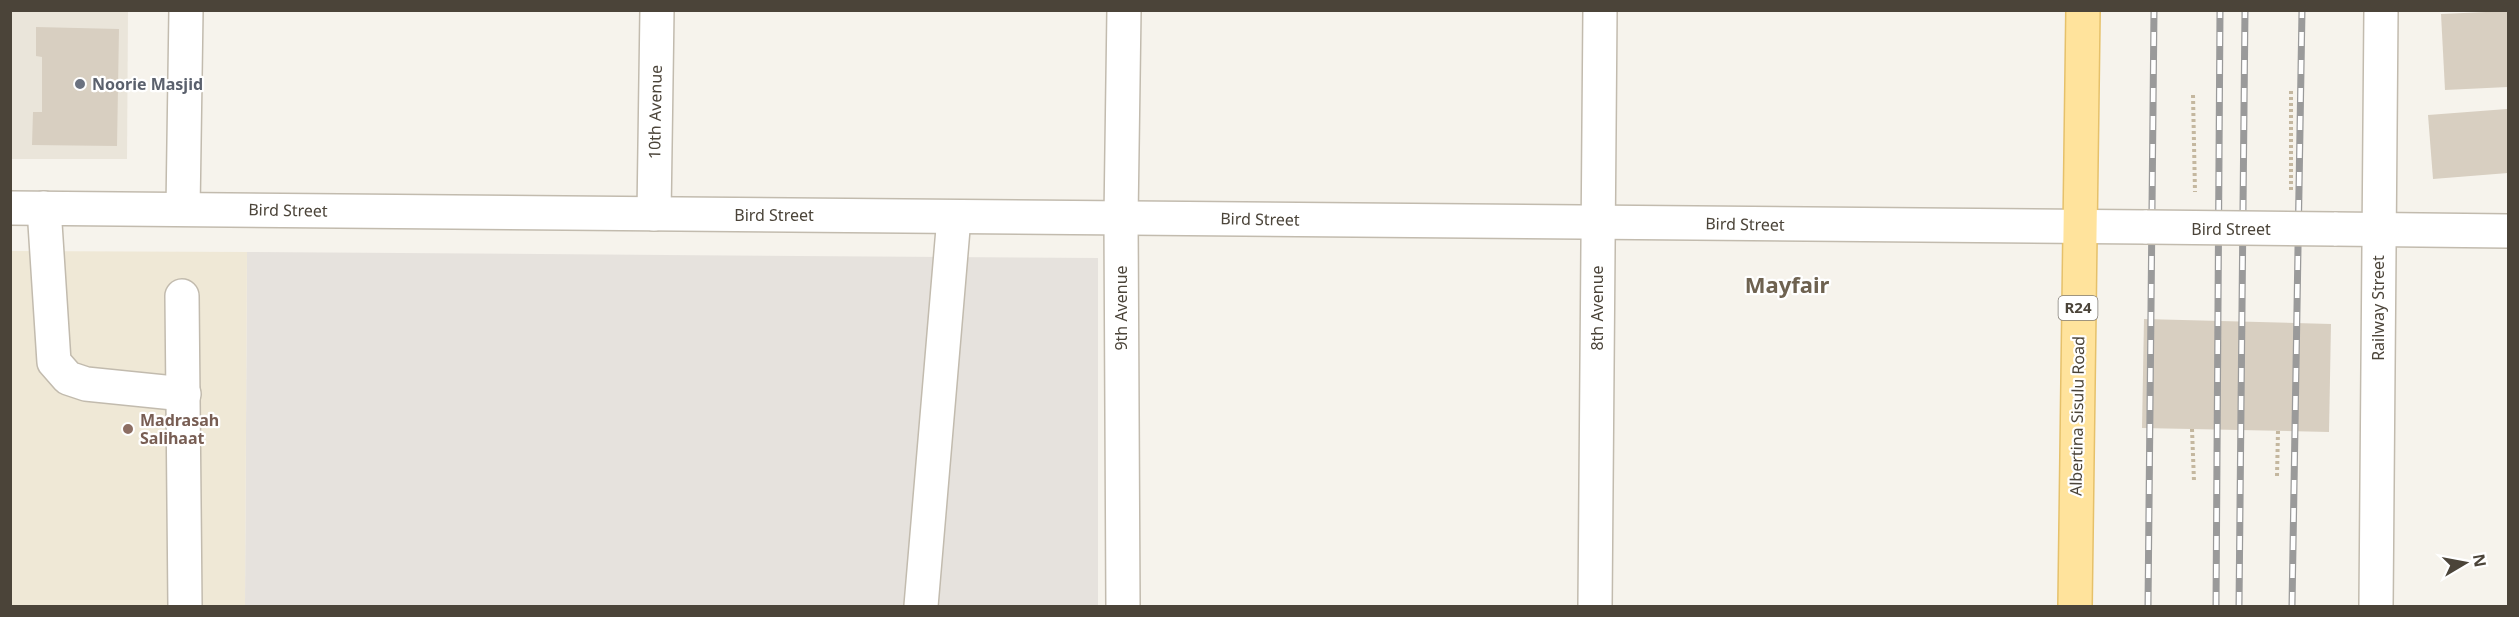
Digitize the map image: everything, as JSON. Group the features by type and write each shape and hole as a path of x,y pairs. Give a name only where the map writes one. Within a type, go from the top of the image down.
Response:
{"main road":[{"name":"Albertina Sisulu Road","path":"2075,606 2083,10"}],"street":[{"path":"183,209 186,10"},
{"name":"10th Avenue","path":"654,214 657,10"},
{"name":"9th Avenue","path":"1122,606 1121,218 1124,10"},
{"name":"8th Avenue","path":"1595,606 1600,10"},
{"name":"Railway Street","path":"2376,606 2381,10"},
{"name":"Bird Street","path":"10,208 2508,231"},
{"path":"44,208 54,362 68,378 86,384 184,394"},
{"path":"921,606 954,217"},
{"path":"182,296 185,606"}],"path":[{"path":"2291,91 2291,229"},
{"path":"2193,95 2196,229"},
{"path":"2192,429 2194,481"},
{"path":"2277,476 2278,431"}],"shaded area":[{"path":"11,11 128,11 127,159 11,159"},
{"name":"Madrasah Salihaat","path":"11,251 247,252 245,606 11,606"},
{"path":"247,252 1098,258 1098,606 245,606"}],"building":[{"path":"2508,11 2508,87 2445,90 2441,14"},
{"name":"Noorie Masjid","path":"36,27 119,29 117,146 32,145 33,112 42,112 42,57 36,56"},
{"path":"2507,109 2508,173 2433,179 2428,115"},
{"path":"2144,319 2331,324 2329,432 2142,428"}],"railway":[{"path":"2148,606 2154,10"},
{"path":"2216,606 2220,10"},
{"path":"2239,606 2245,10"},
{"path":"2292,606 2302,10"}],"place":[{"name":"Noorie Masjid","path":"80,84"},
{"name":"Madrasah Salihaat","path":"128,429"}],"district":[{"name":"Mayfair","path":"1787,285"}]}
